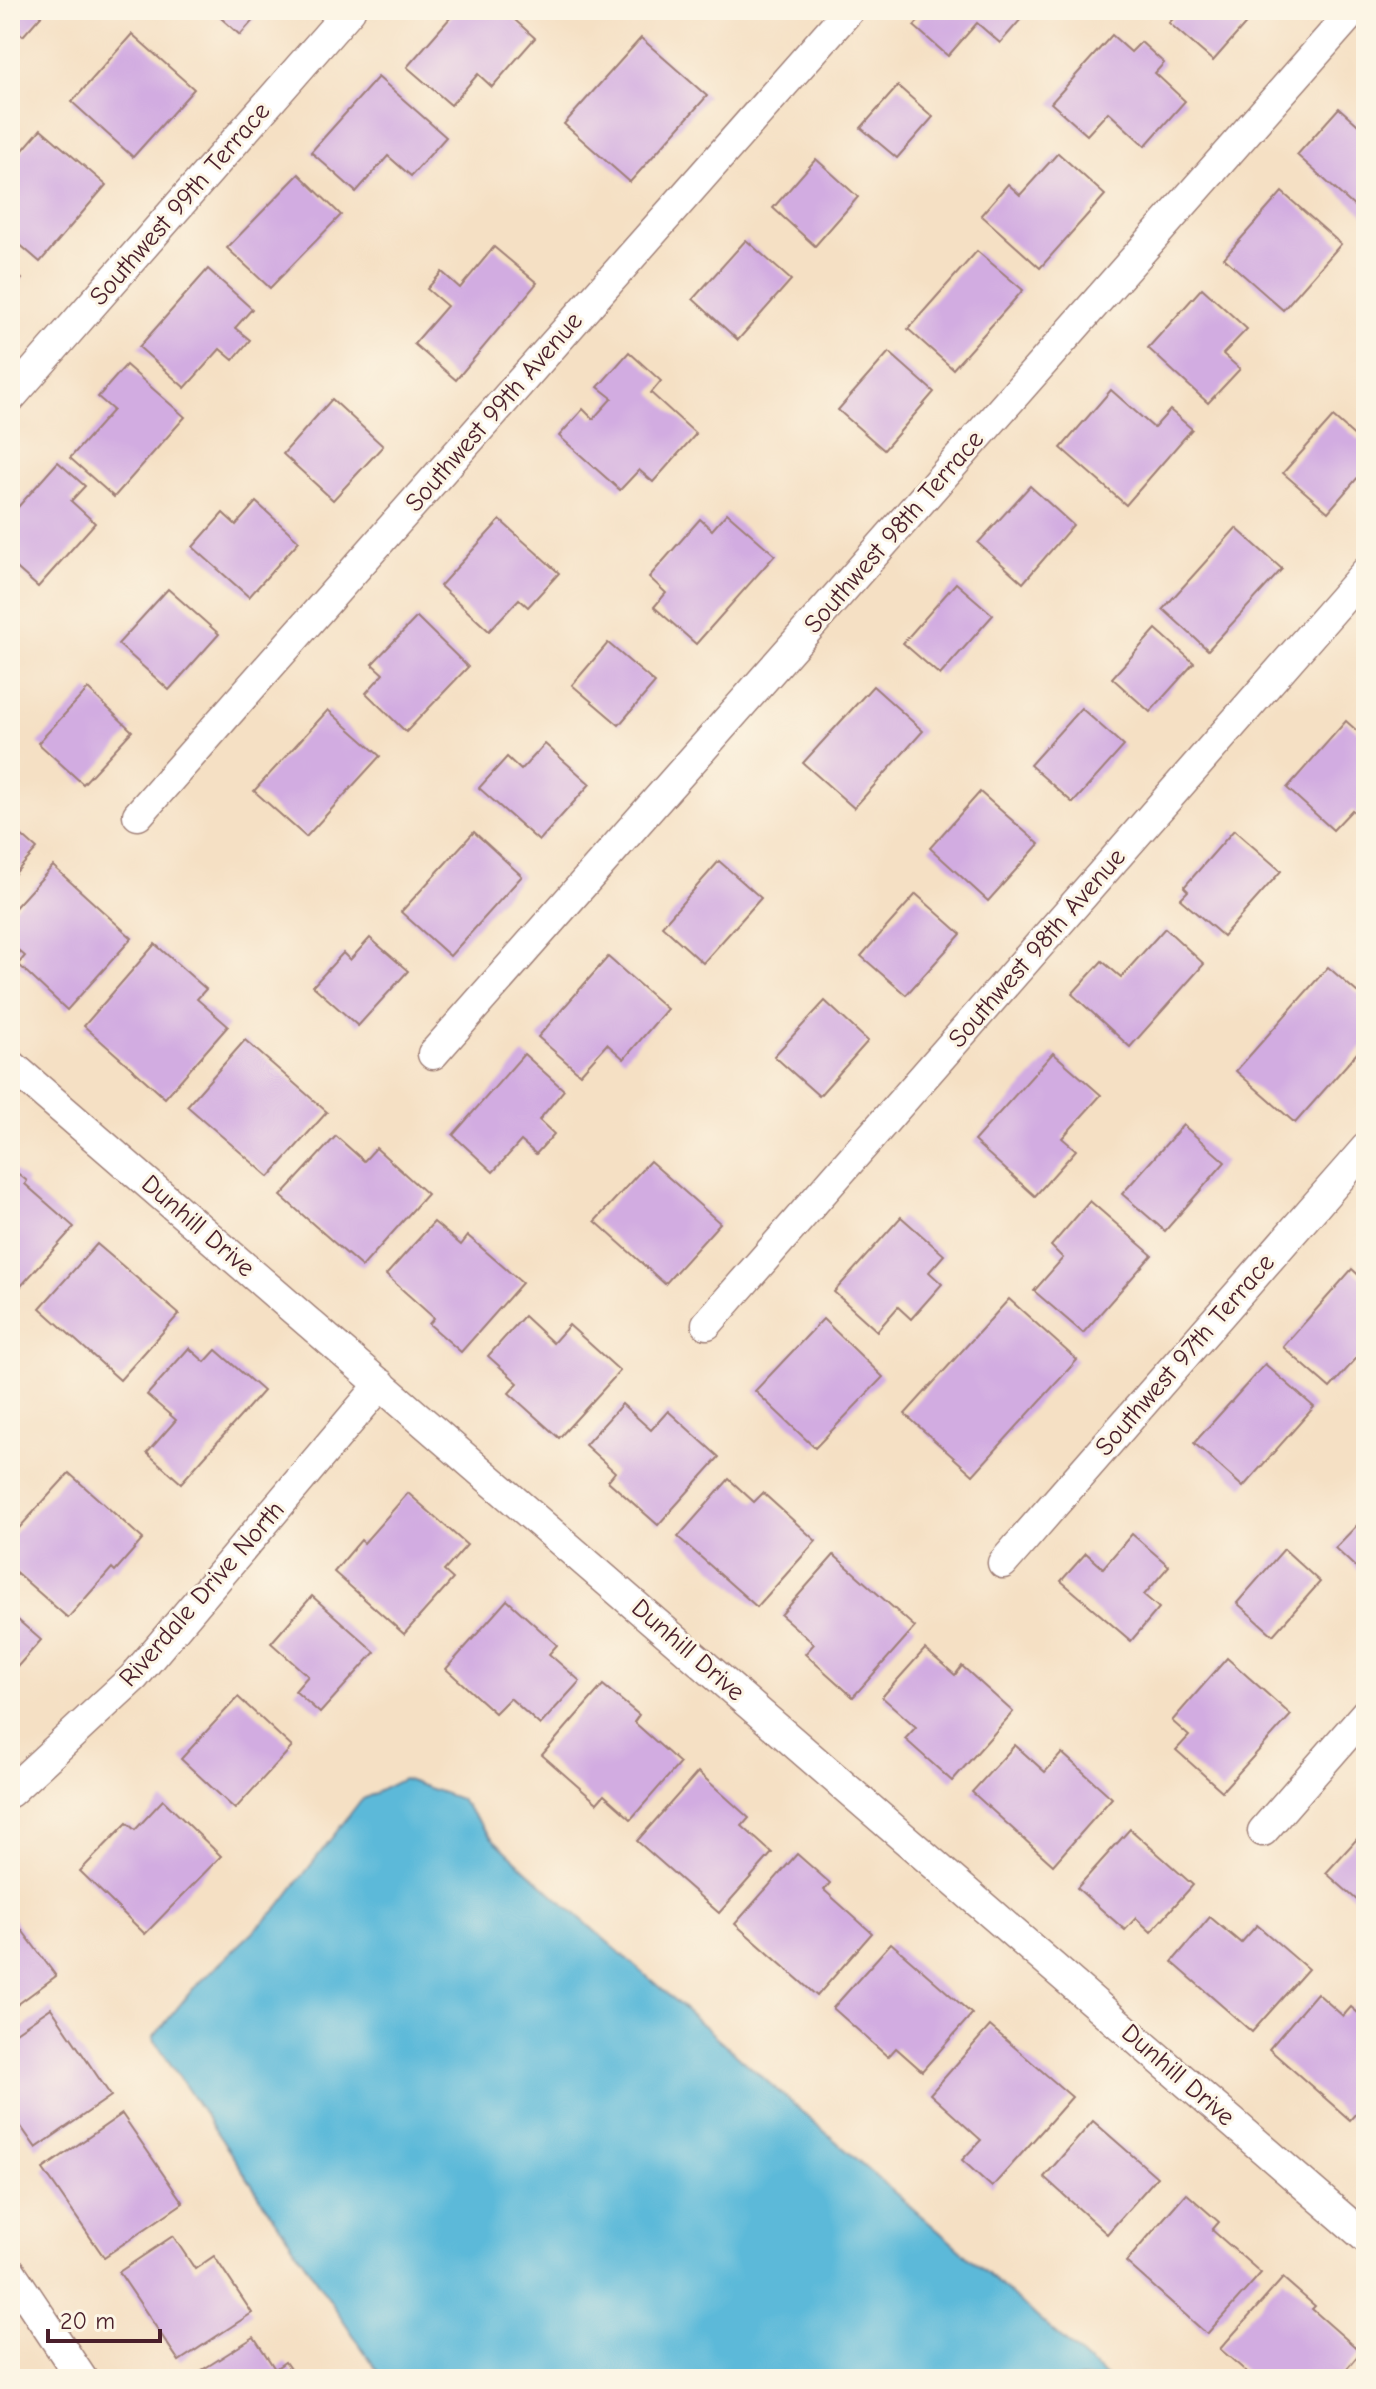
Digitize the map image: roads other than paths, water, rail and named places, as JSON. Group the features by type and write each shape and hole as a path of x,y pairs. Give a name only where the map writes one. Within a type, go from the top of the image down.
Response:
{"street":[{"name":"Southwest 99th Terrace","path":"10,398 350,10"},
{"name":"Southwest 99th Avenue","path":"138,815 849,10"},
{"name":"Southwest 98th Terrace","path":"433,1054 1354,10"},
{"name":"Southwest 98th Avenue","path":"707,1324 1366,572"},
{"name":"Dunhill Drive","path":"10,1064 1366,2238"},
{"name":"Southwest 97th Terrace","path":"1003,1563 1366,1148"},
{"name":"Riverdale Drive North","path":"10,1792 134,1677 381,1384"},
{"path":"1263,1831 1366,1713"},
{"path":"10,2271 82,2379"}],"water":[{"path":"403,1779 460,1799 493,1839 556,1897 1108,2379 383,2379 153,2038 192,1990 277,1909 361,1800"}]}
